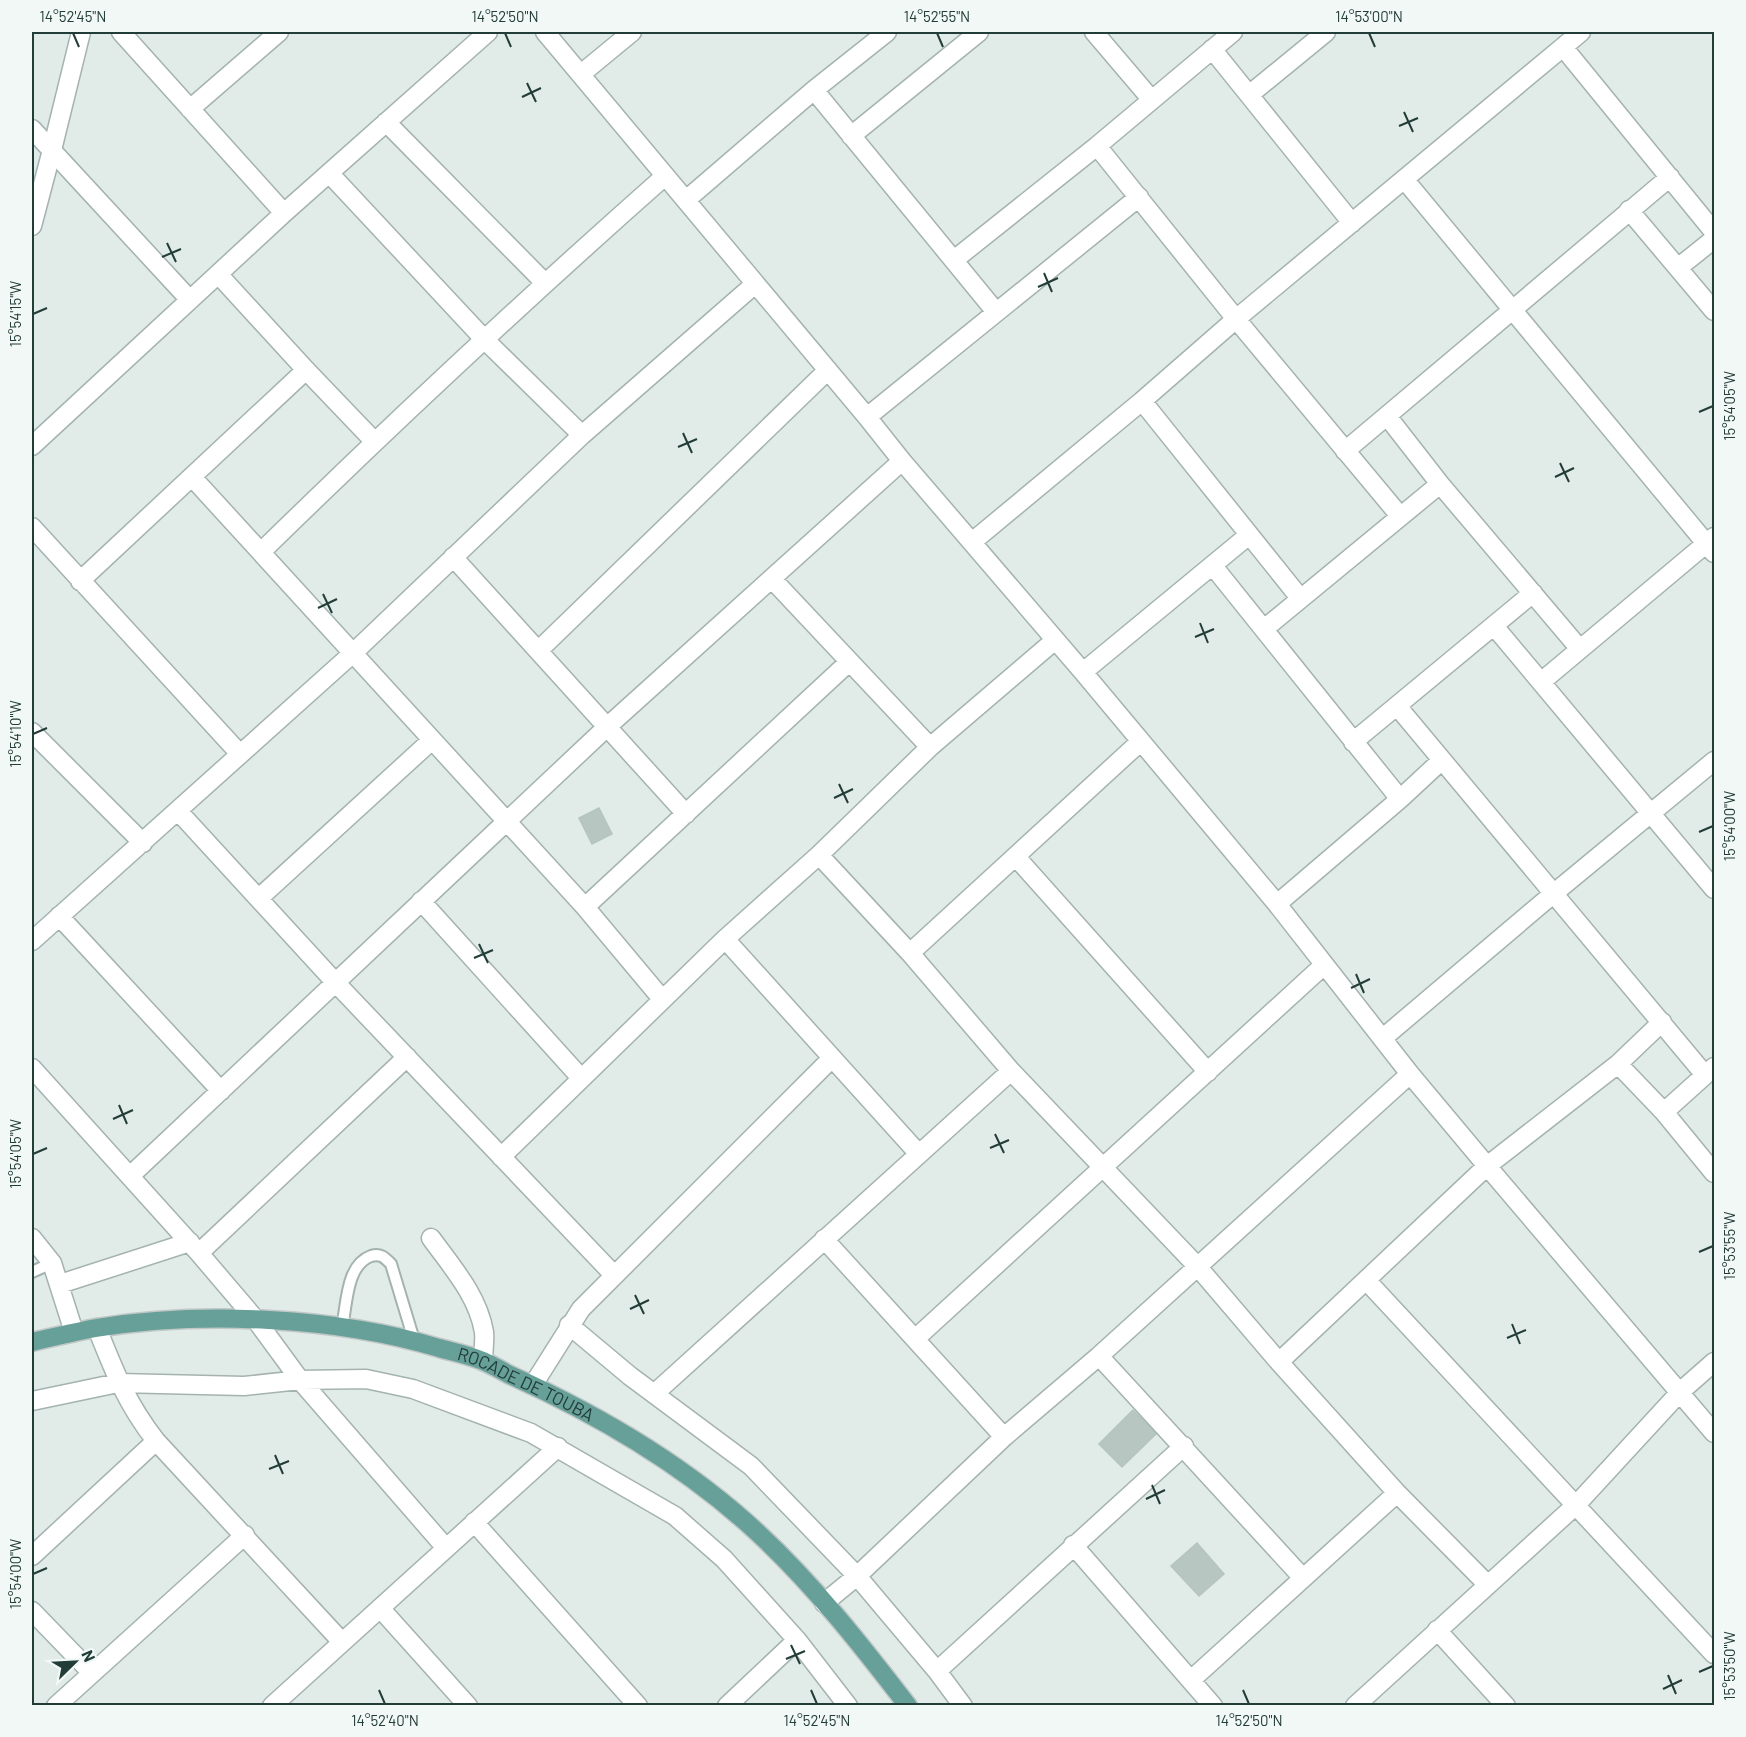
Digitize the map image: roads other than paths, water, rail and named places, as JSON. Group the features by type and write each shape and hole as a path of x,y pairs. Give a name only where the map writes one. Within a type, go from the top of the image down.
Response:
{"main road":[{"name":"ROCADE DE TOUBA","path":"32,1342 98,1328 184,1320 255,1320 342,1327 414,1340 483,1360 578,1407 624,1434 708,1492 757,1532 791,1566 866,1651 908,1706"}],"street":[{"path":"32,226 81,32"},
{"path":"121,32 284,213"},
{"path":"190,109 279,32"},
{"path":"32,446 284,213 488,32"},
{"path":"545,32 828,369 902,461 1054,641 1083,672 1276,904 1410,1074 1681,1391 1714,1433"},
{"path":"581,74 632,32"},
{"path":"686,200 814,90 887,32"},
{"path":"851,135 979,32"},
{"path":"1094,32 1151,99"},
{"path":"954,260 1097,146 1233,32"},
{"path":"1249,94 1326,32"},
{"path":"972,542 1581,32"},
{"path":"1563,46 1714,232"},
{"path":"1212,49 1352,223"},
{"path":"814,90 996,312"},
{"path":"387,122 544,282"},
{"path":"32,129 189,300"},
{"path":"1097,146 1236,319 1400,516"},
{"path":"329,173 485,340 582,435"},
{"path":"261,552 374,441 485,340 544,282 665,176"},
{"path":"1345,451 1670,177"},
{"path":"1404,179 1712,544 1579,648 1541,682"},
{"path":"867,417 1139,197"},
{"path":"1629,210 1714,311"},
{"path":"1679,267 1714,239"},
{"path":"218,273 374,441"},
{"path":"32,941 352,654 582,435 755,284"},
{"path":"539,650 828,369"},
{"path":"80,581 306,370"},
{"path":"1142,401 1300,598"},
{"path":"1387,416 1440,484 1579,648"},
{"path":"130,1176 608,726 902,461"},
{"path":"192,477 585,907 662,999"},
{"path":"1264,629 1440,484"},
{"path":"32,528 240,754"},
{"path":"1083,672 1249,535"},
{"path":"453,557 686,813"},
{"path":"1213,566 1400,799"},
{"path":"772,579 930,747"},
{"path":"1353,742 1533,593"},
{"path":"1494,626 1714,889"},
{"path":"501,1157 662,999 819,855 930,747 1054,641"},
{"path":"585,907 849,662"},
{"path":"1397,706 1552,894 1662,1022 1710,1071 1664,1112"},
{"path":"32,732 143,843"},
{"path":"259,898 432,740"},
{"path":"910,953 1140,742"},
{"path":"1276,904 1400,799 1442,760"},
{"path":"1383,1038 1714,760"},
{"path":"178,811 335,982 614,1275"},
{"path":"819,855 910,953 1011,1071 1197,1266 1279,1362 1397,1493 1487,1584"},
{"path":"1016,857 1208,1072"},
{"path":"422,901 581,1078"},
{"path":"59,916 221,1091"},
{"path":"725,939 918,1153"},
{"path":"915,1339 1324,965"},
{"path":"1279,1362 1487,1166 1618,1064 1662,1022"},
{"path":"60,1284 195,1247 406,1057"},
{"path":"533,1385 581,1309 832,1058"},
{"path":"1618,1064 1664,1112 1714,1173"},
{"path":"32,1068 195,1247 255,1320 300,1380 446,1548"},
{"path":"654,1394 1011,1071"},
{"path":"824,1603 857,1576 1004,1437 1099,1356 1410,1074"},
{"path":"32,1238 52,1263 74,1332"},
{"path":"431,1238 463,1281 475,1303 484,1333 483,1360"},
{"path":"824,1239 1004,1437"},
{"path":"1366,1280 1714,1654"},
{"path":"569,1325 654,1394 751,1466 857,1576 937,1671 963,1706"},
{"path":"98,1328 118,1383 144,1426 203,1494 245,1535 342,1642"},
{"path":"1099,1356 1304,1578"},
{"path":"1355,1706 1576,1504 1681,1391 1714,1362"},
{"path":"32,1401 118,1383 244,1386 300,1380 366,1379 413,1389 531,1433 675,1516 724,1559 797,1640 848,1706"},
{"path":"32,1556 156,1441"},
{"path":"937,1671 1184,1446"},
{"path":"280,1703 342,1642 558,1447"},
{"path":"1191,1680 1397,1493"},
{"path":"474,1522 638,1706"},
{"path":"56,1706 245,1535"},
{"path":"1073,1545 1213,1706"},
{"path":"380,1608 468,1706"},
{"path":"32,1611 92,1673"},
{"path":"1437,1630 1506,1706"},
{"path":"727,1706 797,1640"}],"lane":[{"path":"342,1327 352,1276 359,1262 375,1254 384,1256 391,1264 414,1340"},
{"path":"32,1272 52,1263"}]}
